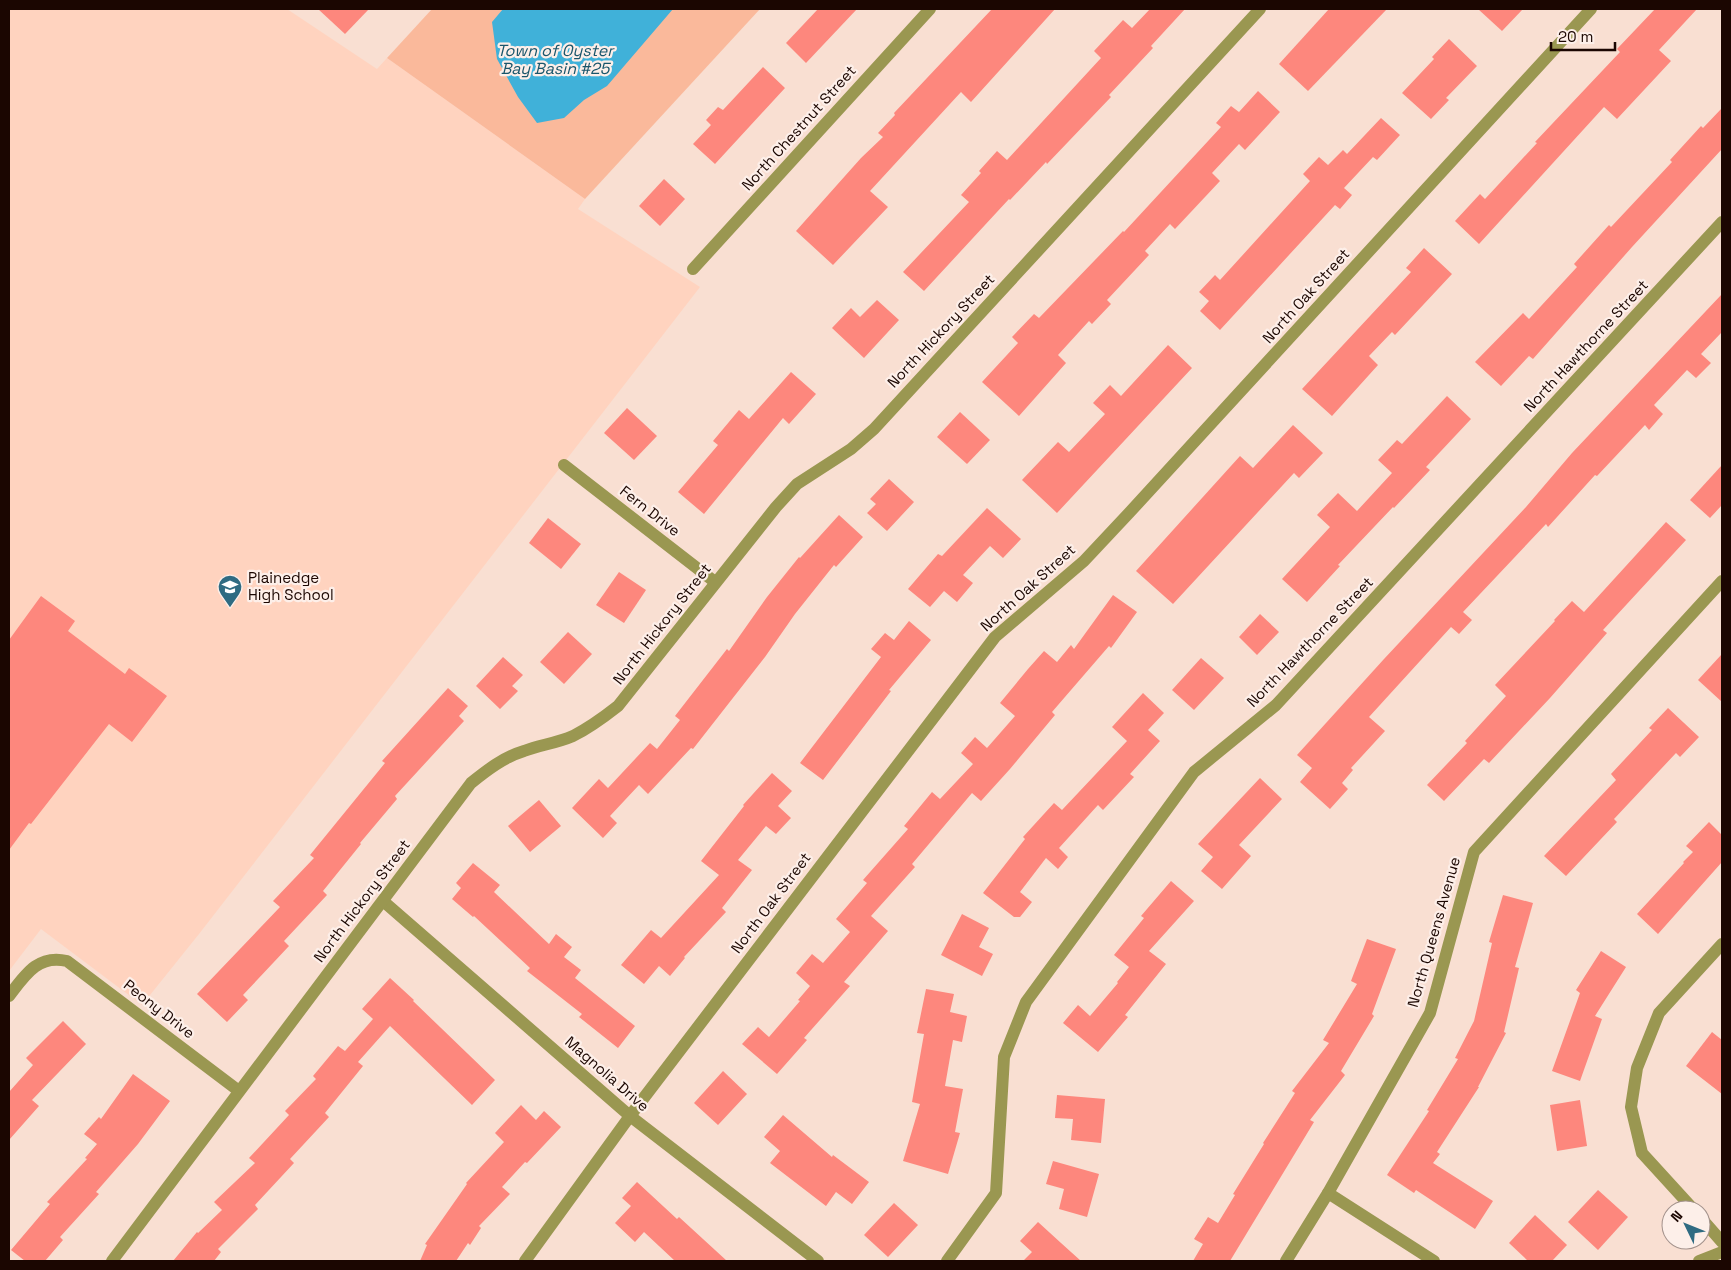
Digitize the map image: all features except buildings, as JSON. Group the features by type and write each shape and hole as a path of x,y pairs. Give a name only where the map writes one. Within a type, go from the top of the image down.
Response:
{"street":[{"name":"North Chestnut Street","path":"693,269 930,9"},
{"name":"North Hickory Street","path":"112,1261 471,783 485,771 523,751 556,743 573,736 606,716 618,706 776,507 798,484 850,449 874,429 1260,9"},
{"name":"North Oak Street","path":"525,1261 630,1116 995,637 1084,561 1123,520 1591,9"},
{"name":"North Hawthorne Street","path":"947,1261 996,1192 1004,1058 1026,1002 1194,772 1276,705 1722,222"},
{"name":"Fern Drive","path":"564,465 715,582"},
{"name":"North Queens Avenue","path":"1286,1261 1328,1193 1430,1013 1474,852 1722,582"},
{"name":"Magnolia Drive","path":"383,901 630,1116 818,1261"},
{"path":"1685,1200 1642,1153 1631,1106 1637,1068 1659,1013 1722,944"},
{"name":"Peony Drive","path":"9,996 40,962 57,958 67,961 239,1092"},
{"path":"1328,1193 1434,1261"},
{"path":"1711,1229 1722,1242"},
{"path":"1699,1261 1722,1252"}],"shaded area":[{"name":"Plainedge High School","path":"9,9 287,9 377,69 387,58 585,199 578,209 700,287 142,1005 41,929 9,971"},
{"path":"432,9 760,9 585,199 387,58"}],"water":[{"name":"Town of Oyster Bay Basin #25","path":"503,9 673,9 607,86 584,100 564,118 537,123 518,97 497,59 492,22"}],"place":[{"name":"Plainedge High School","path":"230,608"}]}
